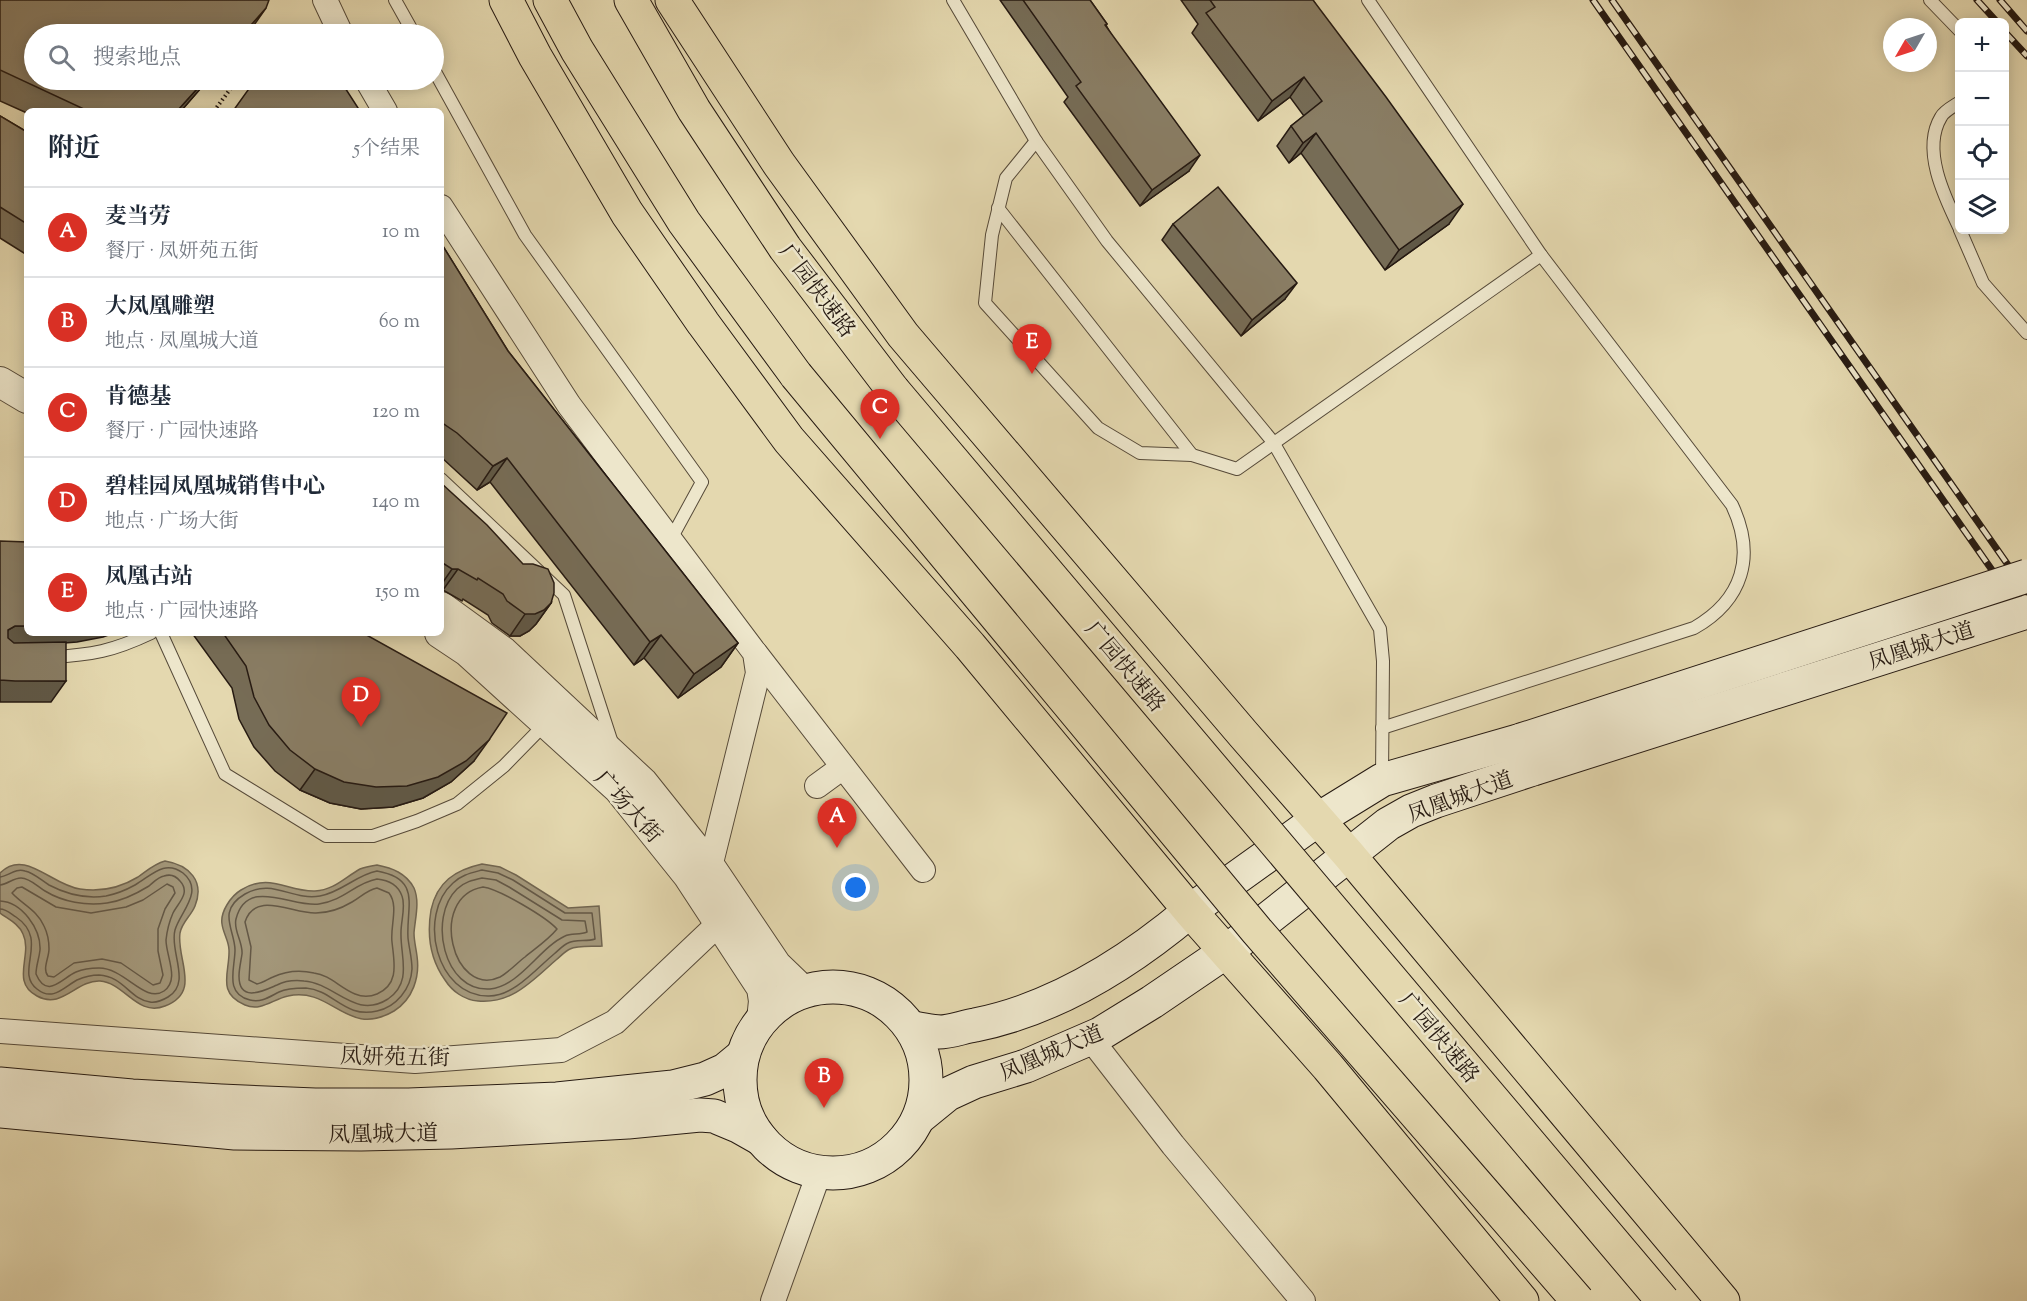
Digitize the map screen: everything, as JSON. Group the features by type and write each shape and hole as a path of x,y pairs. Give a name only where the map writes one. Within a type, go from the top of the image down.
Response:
{"highway":[{"path":"506,0 535,56 627,213 703,323 789,440 970,646 1190,910 1328,1067 1522,1301"},
{"path":"550,0 577,50 684,222 796,375 1257,932 1578,1301"},
{"name":"广园快速路","path":"631,0 694,110 785,248 893,390 1663,1301"},
{"path":"672,0 779,164 903,335 1349,855 1723,1301"}],"main road":[{"name":"凤凰城大道","path":"921,1116 948,1094 974,1082 1026,1066 1090,1038 1152,1002 1227,951 1389,824 1527,754 2027,576"},
{"name":"凤凰城大道","path":"911,1028 940,1032 993,1022 1048,1004 1092,981 1317,820 1382,780 1527,754 2027,612"},
{"path":"833,986 863,991 890,1005 911,1028 924,1056 927,1086 921,1116 904,1143 880,1162 851,1173 819,1173 789,1164 761,1139 747,1118 739,1087 742,1056 755,1027 776,1005 803,991 833,986"},
{"name":"凤凰城大道","path":"0,1084 132,1096 315,1105 454,1103 557,1099 674,1087 705,1079 724,1070 742,1056"},
{"name":"凤凰城大道","path":"0,1111 235,1133 327,1134 451,1132 628,1122 700,1115 714,1116 761,1139"}],"street":[{"path":"325,0 336,24"},
{"path":"373,90 383,108"},
{"path":"444,212 570,405 756,653 923,870"},
{"path":"0,382 24,396"},
{"name":"广场大街","path":"444,609 503,652 643,783 710,867 728,915 762,988 764,1001 762,1020"},
{"name":"广场大街","path":"444,636 467,651 619,789 688,875 728,915"},
{"path":"710,867 759,673 756,653"},
{"path":"817,786 843,767"},
{"path":"728,915 803,991"},
{"name":"凤妍苑五街","path":"0,1031 415,1061 561,1050 615,1022 728,915"},
{"path":"1090,1038 1181,1154 1303,1301"},
{"path":"773,1301 819,1173"}],"lane":[{"path":"395,0 408,24"},
{"path":"953,0 1036,141 1107,241 1273,442 1380,629 1382,780"},
{"path":"1368,0 1541,255 1732,505 1743,534 1745,549 1740,579 1722,608 1694,628 1382,728"},
{"path":"1930,0 1955,27"},
{"path":"444,88 525,236 702,482 671,539"},
{"path":"1955,105 1941,116 1932,146 1945,196 1955,218"},
{"path":"1036,141 1006,178 992,235 985,303 1098,428 1140,453 1192,455 1237,469 1541,255"},
{"path":"998,208 1192,455"},
{"path":"1962,234 1983,282 2027,333"},
{"path":"444,482 564,595 617,759"},
{"path":"40,656 88,655 125,646 144,636"},
{"path":"162,636 225,774 326,836 374,836 457,804 504,766 546,723"}],"path":[{"path":"216,108 230,90"}],"water":[{"path":"165,861 188,870 198,889 195,906 180,933 185,984 176,1000 165,1006 147,1007 117,987 100,981 91,982 54,999 37,996 29,990 23,976 26,951 23,934 16,925 0,913 0,873 9,866 19,864 29,866 69,886 87,890 102,889 131,881"},
{"path":"482,864 500,867 516,875 568,908 599,906 602,946 577,947 568,950 521,990 501,999 478,1001 459,994 445,980 433,955 429,928 431,910 438,892 449,879 463,870"},
{"path":"377,865 403,875 411,883 416,893 414,933 417,972 414,987 401,1006 378,1018 364,1019 351,1016 317,998 303,995 288,996 251,1007 236,1000 230,994 227,988 229,947 222,919 227,905 237,893 251,885 261,883 278,884 305,891 322,890 333,886 360,869"}],"building":[{"path":"0,0 269,0 266,8 252,24 24,24 24,81 0,70"},
{"path":"1023,0 1090,0 1107,24 1105,25 1200,155 1152,190 1076,86 1081,82"},
{"path":"1210,0 1313,0 1463,204 1399,250 1316,133 1303,143 1291,126 1322,101 1304,77 1272,101 1206,13 1215,7"},
{"path":"43,90 196,90 180,108 82,108"},
{"path":"248,90 346,90 358,108 235,108"},
{"path":"0,116 24,130 24,222 0,207"},
{"path":"1218,187 1297,283 1252,320 1173,224"},
{"path":"444,248 508,351 738,643 694,674 661,635 650,642 507,458 493,466 444,424"},
{"path":"444,486 487,525 523,564 533,564 548,569 554,583 554,593 551,603 544,610 535,614 525,614 507,601 503,594 478,578 477,580 458,569 452,569 444,564"},
{"path":"0,541 24,542 24,626 15,626 8,630 8,638 14,643 66,642 66,681 0,680"},
{"path":"225,636 368,636 507,713 489,740 466,761 438,777 407,786 376,787 344,782 315,769 290,750 269,725 254,697 246,666"}],"railway":[{"path":"1593,0 2027,620"},
{"path":"1612,0 2027,592"},
{"path":"1977,0 1993,18"},
{"path":"2000,0 2027,31"},
{"path":"2009,36 2027,56"}],"place":[{"name":"凤凰古站","path":"1032,374"},
{"name":"肯德基","path":"880,439"},
{"name":"碧桂园凤凰城销售中心","path":"361,727"},
{"name":"麦当劳","path":"837,848"},
{"name":"大凤凰雕塑","path":"824,1108"}]}
